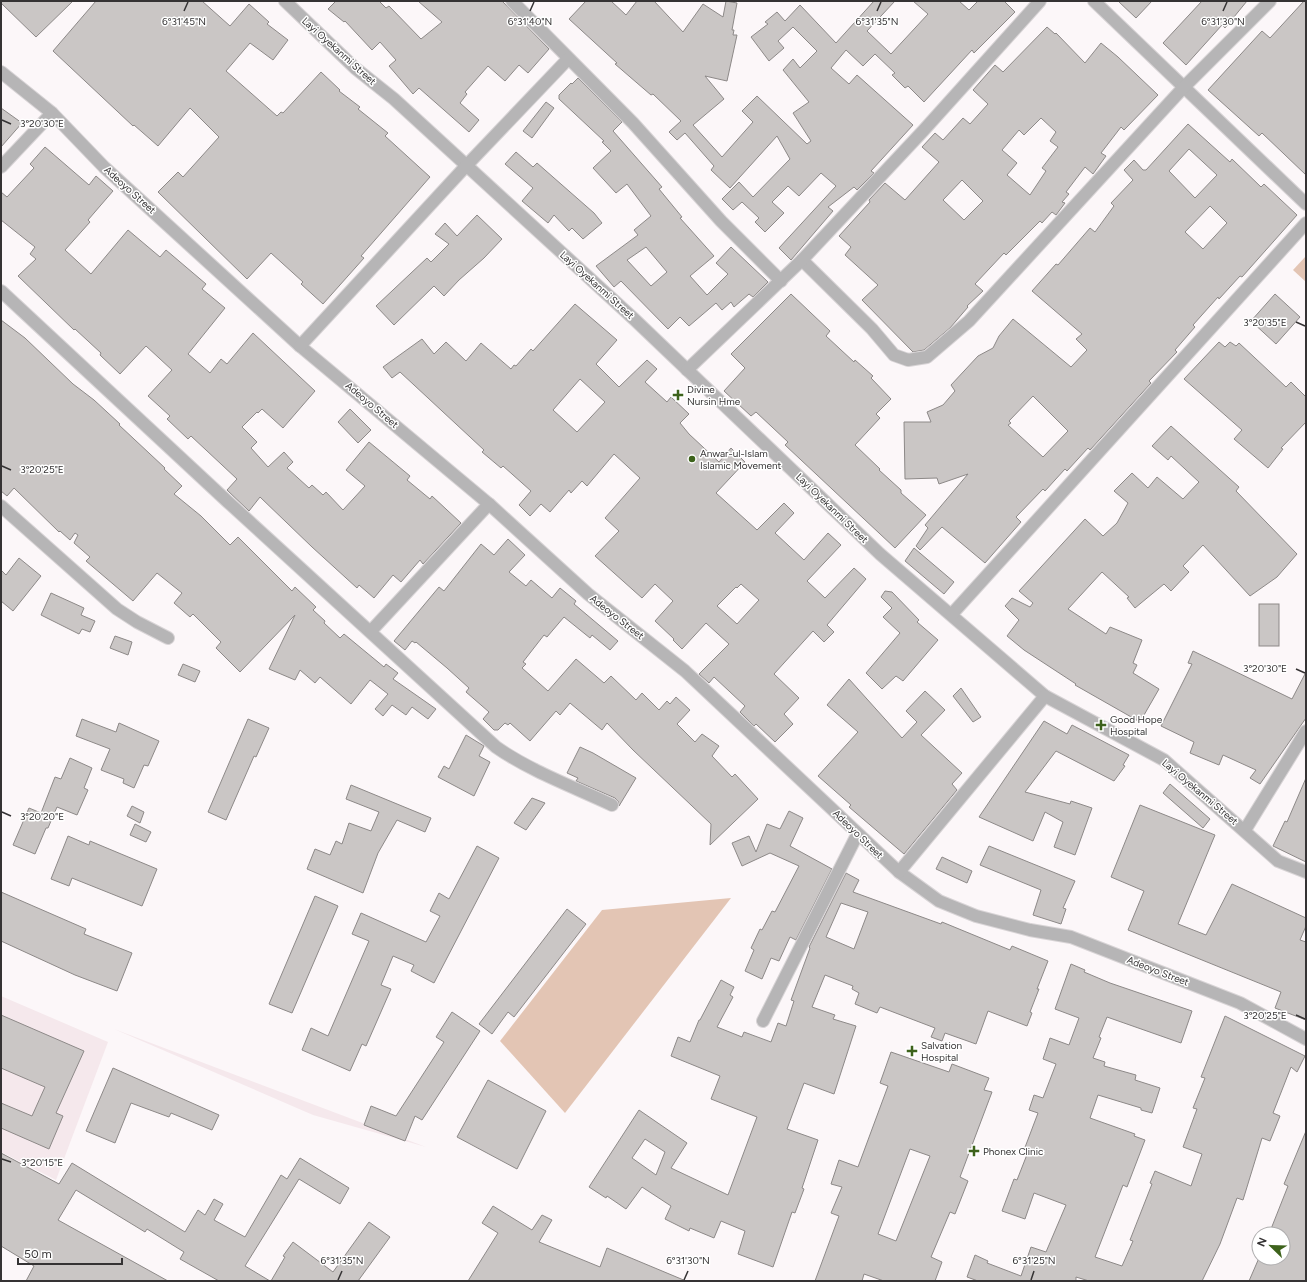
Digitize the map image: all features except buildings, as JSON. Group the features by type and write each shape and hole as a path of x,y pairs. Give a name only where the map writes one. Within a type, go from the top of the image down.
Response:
{"street":[{"name":"Layi Oyekanmi Street","path":"285,1 355,68 394,99 634,319 880,554 952,614 1045,696 1164,760 1245,830 1278,861 1306,872"},
{"path":"512,1 633,123 721,221 781,281"},
{"path":"687,370 802,260 923,131 1040,1"},
{"path":"1094,1 1183,88 1306,204"},
{"path":"802,260 872,329 894,355 908,360 927,357 969,321 1183,88 1270,1"},
{"path":"300,346 466,166 568,59"},
{"name":"Adeoyo Street","path":"1,72 52,113 104,167 300,346 489,504 588,594 685,671 833,810 857,835 898,872 939,901 976,916 1030,930 1071,937 1240,1003 1306,1039"},
{"path":"1,167 52,113"},
{"path":"952,614 1306,223"},
{"path":"1,291 228,502 506,754 612,805"},
{"path":"371,631 489,504"},
{"path":"1,506 117,609 137,622 168,638"},
{"path":"898,872 1045,696"},
{"path":"1245,830 1306,731"},
{"path":"763,1021 857,835"}],"shaded area":[{"path":"1306,256 1306,282 1293,270"},
{"path":"731,898 565,1113 500,1041 602,910"},
{"path":"1,996 108,1042 56,1180 1,1152"},
{"path":"114,1029 426,1147 313,1115"}],"place":[{"name":"Divine Nursin Hme","path":"678,395"},
{"name":"Anwar-ul-Islam Islamic Movement","path":"692,459"},
{"name":"Good Hope Hospital","path":"1101,725"},
{"name":"Salvation Hospital","path":"912,1051"},
{"name":"Phonex Clinic","path":"974,1151"}]}
